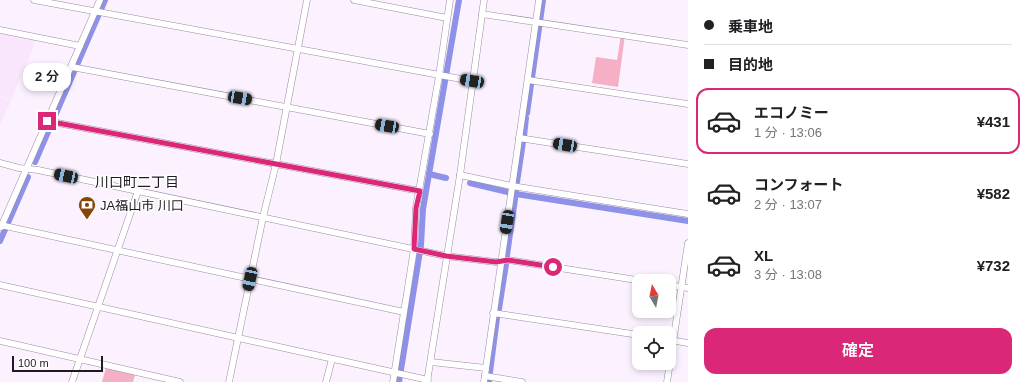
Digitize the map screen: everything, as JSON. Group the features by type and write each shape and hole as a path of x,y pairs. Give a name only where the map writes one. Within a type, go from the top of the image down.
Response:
{"street":[{"path":"34,0 297,50 472,81"},
{"path":"100,0 72,67 1,226 404,312"},
{"path":"229,382 263,217 276,164 306,0"},
{"path":"354,0 447,18"},
{"path":"393,382 416,250 416,208 430,134 450,0"},
{"path":"0,285 427,381 460,175 484,0"},
{"path":"522,382 484,379 539,0"},
{"path":"482,14 688,45"},
{"path":"0,30 80,46"},
{"path":"72,67 430,134"},
{"path":"528,80 688,104"},
{"path":"47,121 420,191"},
{"path":"519,138 688,164"},
{"path":"0,164 38,170 446,256 496,262 508,260 632,279"},
{"path":"460,175 512,191 688,214"},
{"path":"72,382 138,191"},
{"path":"675,326 685,288 688,243"},
{"path":"493,313 632,334"},
{"path":"0,341 180,382"},
{"path":"676,341 688,343"},
{"path":"326,382 332,359"},
{"path":"431,362 486,368"},
{"path":"667,382 668,370"}],"shaded area":[{"path":"0,32 35,39 31,54 11,100 0,96"},
{"path":"621,35 625,35 618,87 592,83 596,57 617,60"},
{"path":"0,97 11,101 0,124"},
{"path":"107,364 136,371 133,382 102,382"}],"waterway":[{"path":"35,162 105,0"},
{"path":"399,382 421,245 423,209 459,0"},
{"path":"527,113 543,0"},
{"path":"524,136 526,118"},
{"path":"517,182 523,142"},
{"path":"429,174 446,178"},
{"path":"0,241 28,177"},
{"path":"470,183 516,194 688,221"},
{"path":"507,255 516,192"},
{"path":"499,309 506,264"},
{"path":"490,372 497,318"}],"place":[{"name":"JA福山市 川口","path":"87,220"}],"district":[{"name":"川口町二丁目","path":"137,182"}],"route":[{"path":"47,121 420,191 416,208 414,249 446,256 496,262 508,260 553,267"}]}
